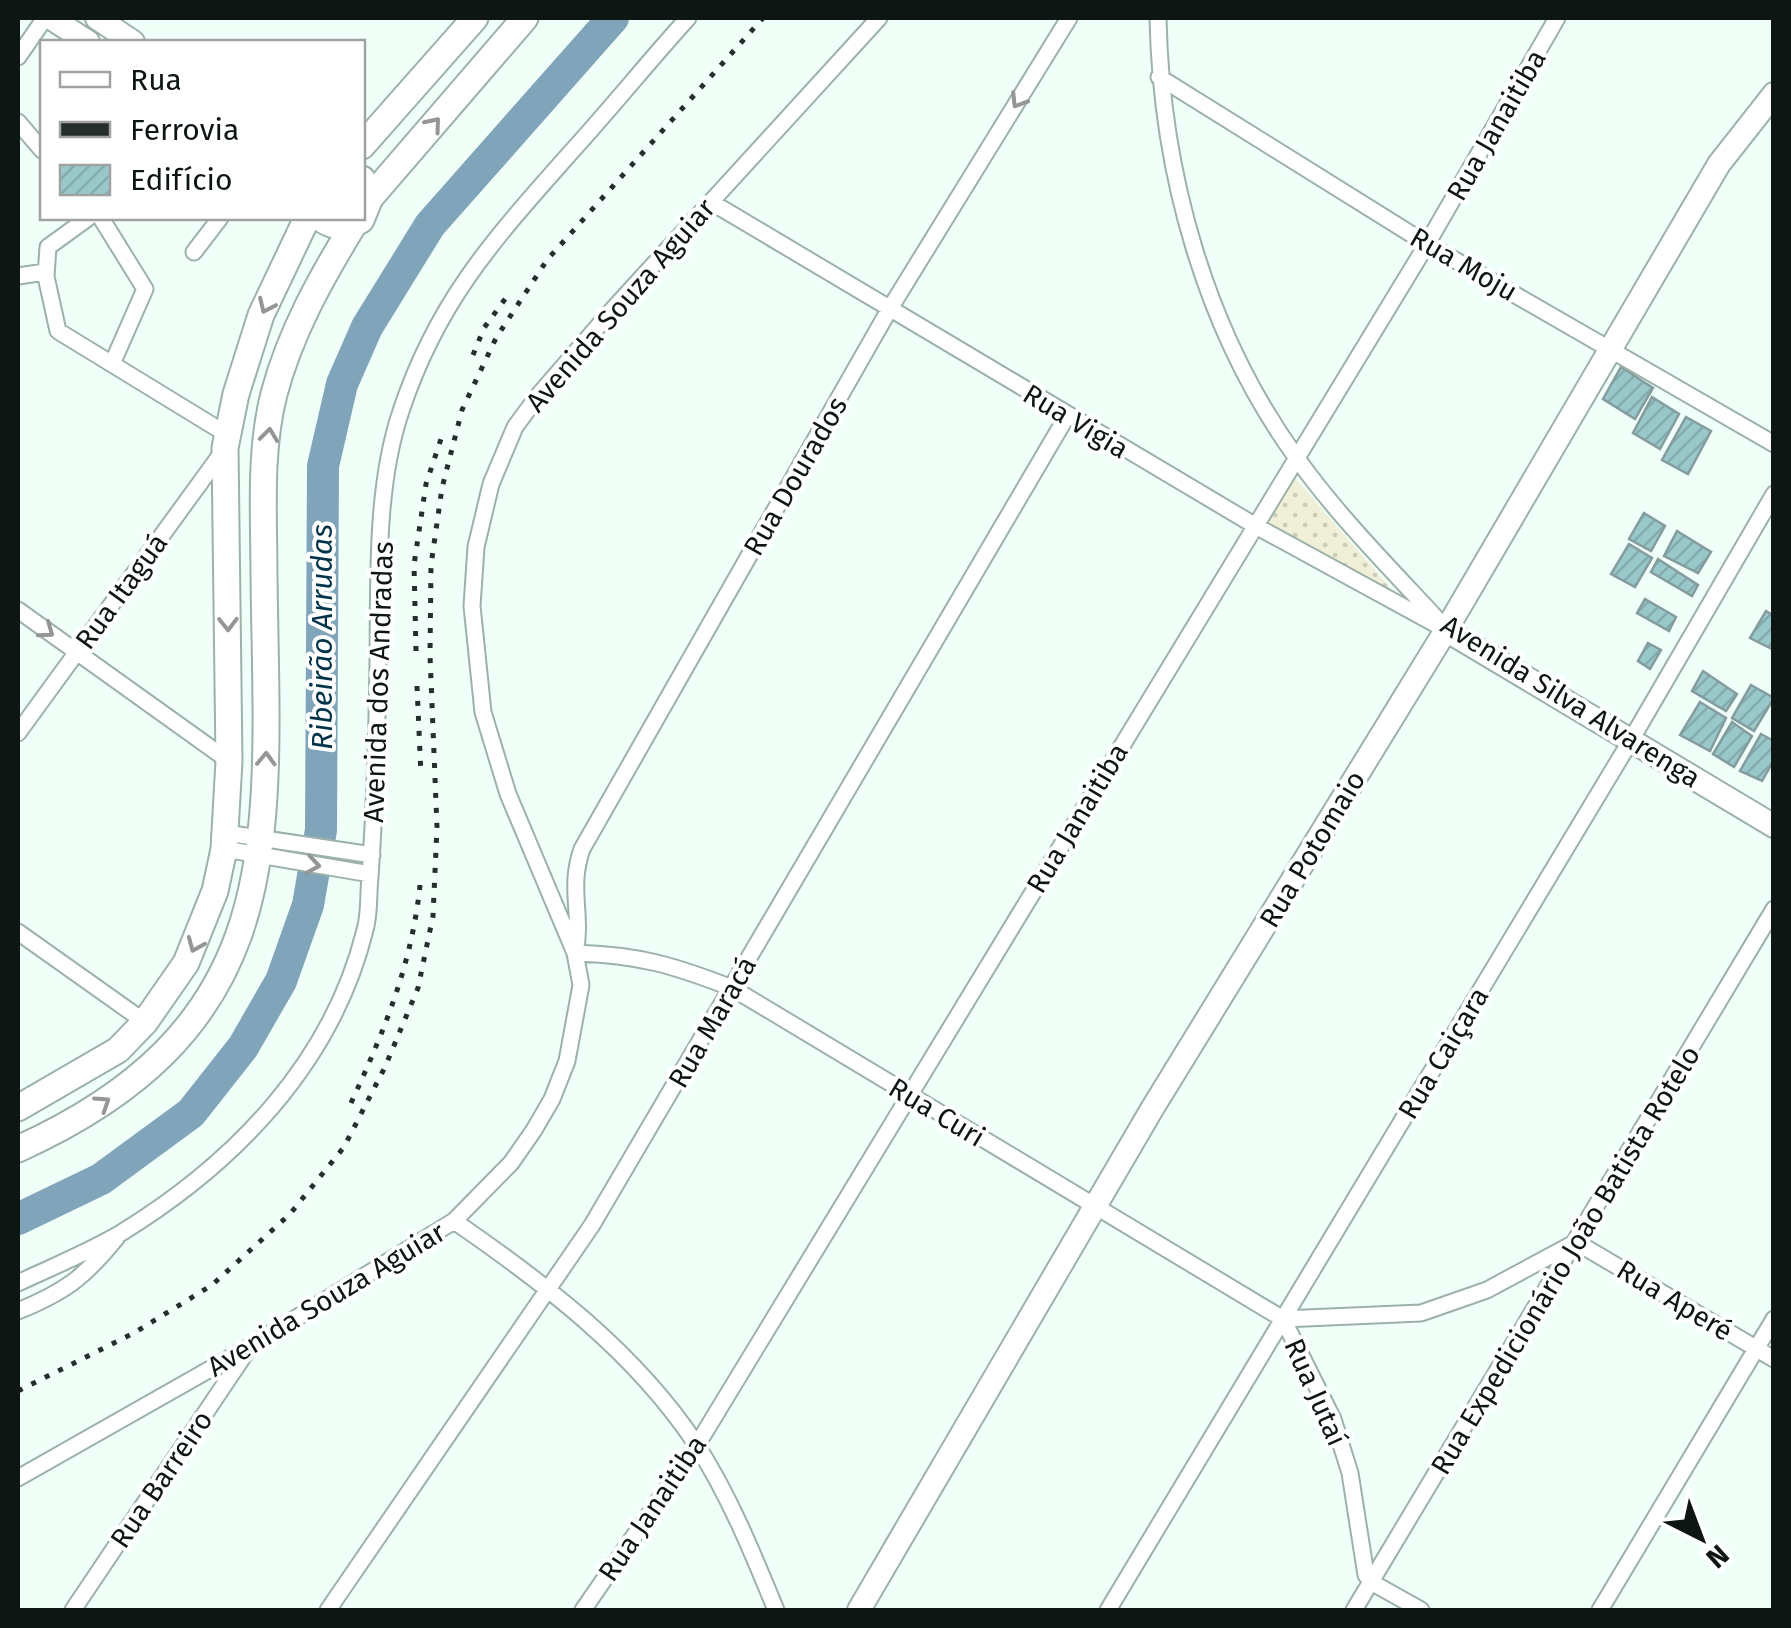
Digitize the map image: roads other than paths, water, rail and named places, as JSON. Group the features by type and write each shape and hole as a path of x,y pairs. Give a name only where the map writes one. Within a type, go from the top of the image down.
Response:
{"main road":[{"path":"365,143 475,18"},
{"path":"365,215 366,189 525,18"},
{"path":"18,1108 118,1050 145,1022 186,963 215,890 225,841 230,762 225,431 261,315 306,220"},
{"path":"324,220 336,226 354,224"},
{"path":"18,1149 108,1101 173,1046 211,994 234,952 266,850 264,512 273,397 296,330 359,220"}],"street":[{"path":"18,57 48,18 85,40"},
{"path":"97,18 130,40"},
{"name":"Avenida dos Andradas","path":"18,1283 120,1233 223,1158 258,1124 312,1057 339,1008 367,926 362,873 377,771 379,570 387,479 399,416 417,366 462,282 495,238 688,18"},
{"name":"Avenida Souza Aguiar","path":"18,1478 249,1348 454,1221 511,1163 552,1099 568,1061 582,985 575,952 508,794 483,712 472,606 476,547 490,484 515,427 614,308 879,18"},
{"name":"Rua Dourados","path":"575,952 578,927 574,871 582,849 890,310 1069,18"},
{"name":"Avenida Silva Alvarenga","path":"1158,18 1159,77 1175,174 1199,264 1242,366 1296,457 1446,630 1774,826"},
{"name":"Rua Janaitiba","path":"583,1610 696,1445 910,1096 1427,244 1557,18"},
{"name":"Rua Moju","path":"1159,77 1427,244 1774,444"},
{"name":"Rua Potomaio","path":"859,1610 1096,1206 1446,630 1719,164 1774,94"},
{"path":"18,122 40,148"},
{"name":"Rua Vigia","path":"710,202 1254,525 1446,630"},
{"path":"85,220 48,247 46,276 58,331 225,431"},
{"path":"102,220 145,289 112,364"},
{"path":"194,252 218,220"},
{"path":"18,276 45,272 46,276"},
{"name":"Rua Maracá","path":"328,1610 548,1291 637,1151 1067,416"},
{"name":"Rua Itaguá","path":"18,733 225,431"},
{"name":"Rua Caiçara","path":"1108,1610 1631,740 1774,494"},
{"path":"18,610 230,762"},
{"path":"225,841 362,873"},
{"path":"266,850 365,854"},
{"name":"Rua Expedicionário João Batista Rotelo","path":"1354,1610 1774,909"},
{"path":"18,932 145,1022"},
{"name":"Rua Curi","path":"575,952 620,954 671,964 732,988 1282,1319"},
{"path":"454,1221 548,1291 629,1361 696,1445 731,1508 776,1610"},
{"path":"18,1311 52,1297 90,1271 120,1233"},
{"path":"1282,1319 1421,1313 1487,1290 1576,1242"},
{"name":"Rua Aperé","path":"1576,1242 1774,1359"},
{"name":"Rua Jutaí","path":"1282,1319 1333,1419 1350,1473 1366,1575 1371,1582"},
{"path":"1600,1610 1774,1319"},
{"name":"Rua Barreiro","path":"74,1610 249,1348"},
{"path":"1371,1582 1421,1610"}],"waterway":[{"name":"Ribeirão Arrudas","path":"18,1219 101,1179 191,1113 243,1047 281,981 308,905 321,830 323,466 342,384 367,327 430,225 613,18"}],"railway":[{"path":"18,1391 134,1333 212,1285 290,1214 344,1147 385,1067 418,988 433,916 437,827 430,655 431,565 442,488 462,410 496,338 547,260 763,18"},
{"path":"473,355 484,328 508,295"},
{"path":"416,651 414,565 426,484 441,439"},
{"path":"417,686 421,775"},
{"path":"351,1103 397,992 412,935 421,875"}]}
